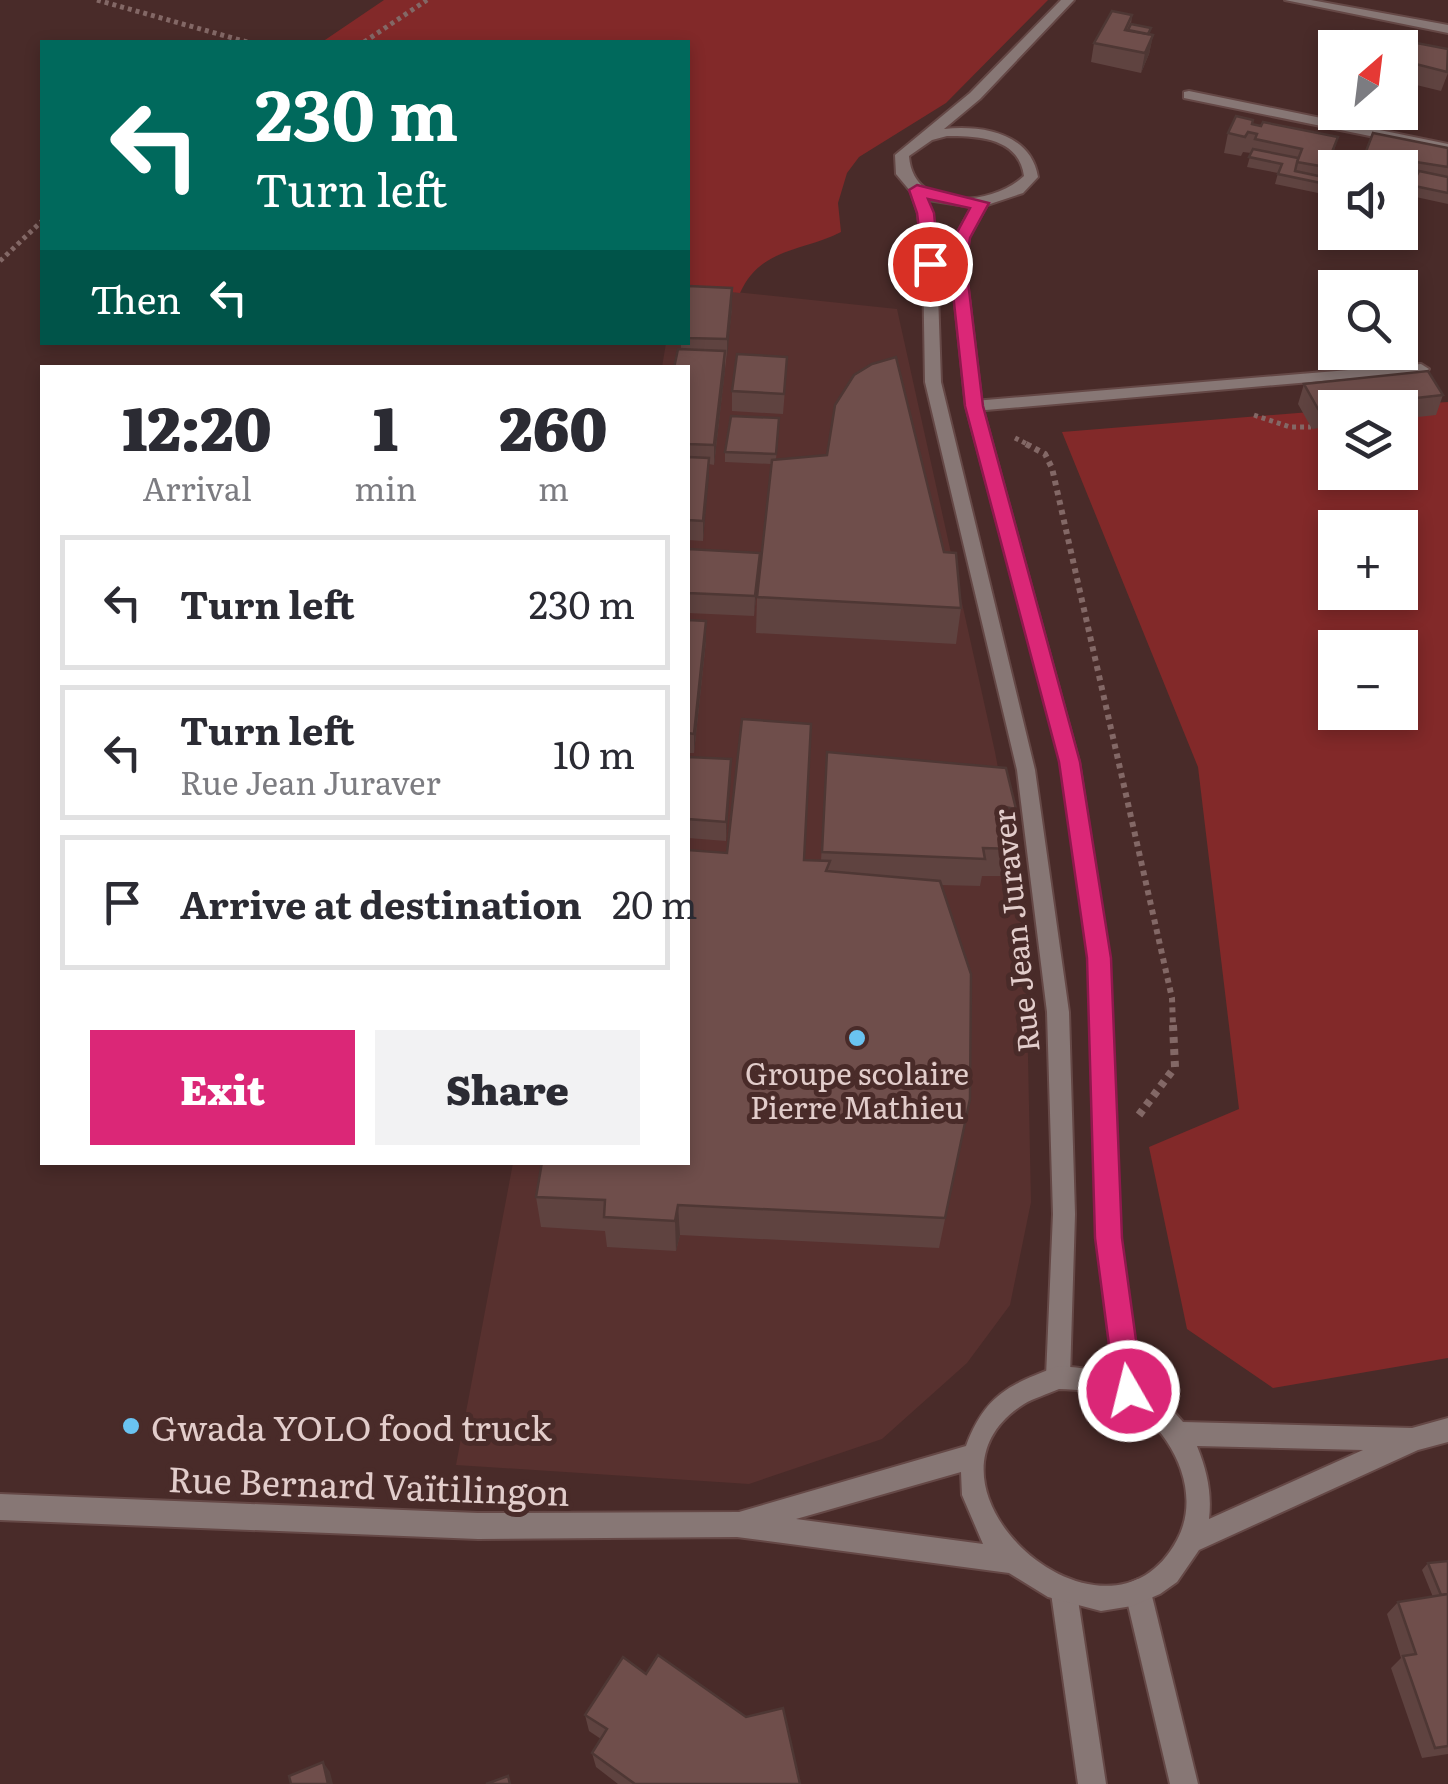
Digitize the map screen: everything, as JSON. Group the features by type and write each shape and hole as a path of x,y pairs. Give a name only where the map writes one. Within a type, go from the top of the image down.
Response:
{"street":[{"path":"927,136 975,96 1068,0"},
{"path":"1291,0 1448,29"},
{"path":"1189,95 1448,148"},
{"path":"975,96 991,136"},
{"path":"917,190 947,201 981,203 1014,194 1031,177 1032,164 1024,153 991,136 970,132 927,136"},
{"name":"Rue Jean Juraver","path":"927,136 902,155 900,167 905,179 917,190 926,213 933,382 1026,770 1058,1012 1064,1214 1058,1377"},
{"path":"981,203 962,238 958,265 974,406 1070,762 1099,958 1108,1238 1129,1391"},
{"path":"974,406 1420,369"},
{"path":"1058,1377 1094,1380 1129,1391 1148,1403 1178,1434 1192,1459 1198,1486 1198,1514 1192,1540 1179,1562 1161,1579 1138,1592 1102,1598 1064,1593 1034,1580 1008,1560 990,1537 972,1483 973,1456 983,1426 1002,1402 1028,1386 1058,1377"},
{"path":"1192,1540 1414,1439 1448,1430"},
{"path":"1178,1434 1414,1439"},
{"path":"737,1524 973,1456"},
{"name":"Rue Bernard Vaïtilingon","path":"0,1507 478,1526 737,1524"},
{"path":"737,1524 1008,1560"},
{"path":"1138,1592 1184,1784"},
{"path":"1064,1593 1092,1784"}],"path":[{"path":"96,0 239,40"},
{"path":"367,40 427,0"},
{"path":"0,261 40,223"}],"shaded area":[{"path":"384,0 1048,0 946,103 859,157 847,173 838,203 841,232 771,259 759,267 740,293 690,287 690,40 325,40"},
{"name":"Groupe scolaire Pierre Mathieu","path":"690,287 897,309 995,752 1025,913 1031,1202 1010,1305 967,1363 882,1439 749,1484 456,1465 513,1165 690,1165 690,365 662,365 666,345 690,345"},
{"path":"1448,402 1448,1358 1273,1388 1187,1329 1149,1147 1239,1109 1198,767 1062,432 1318,411 1318,490 1418,490 1418,404"}],"building":[{"path":"1112,11 1132,15 1125,30 1153,35 1145,53 1094,43"},
{"path":"1131,24 1151,28 1148,34 1128,30"},
{"path":"1418,43 1448,49 1447,72 1418,65"},
{"path":"1236,116 1261,126 1263,122 1338,137 1333,150 1318,150 1318,166 1297,162 1302,149 1255,139 1257,134 1248,132 1245,137 1228,133"},
{"path":"1373,133 1448,148 1448,167 1418,162 1418,150 1367,150"},
{"path":"1253,149 1298,158 1295,171 1318,176 1318,182 1278,174 1282,164 1249,157"},
{"path":"1418,173 1448,177 1448,193 1418,187"},
{"path":"690,286 732,288 727,339 690,338"},
{"path":"678,349 725,351 714,445 690,444 690,365 675,365"},
{"path":"737,354 787,357 784,394 732,391"},
{"path":"896,357 944,552 956,553 961,608 757,597 772,460 827,455 835,405 854,375 872,364"},
{"path":"1428,371 1443,395 1418,398 1418,390 1318,390 1318,409 1304,384"},
{"path":"731,416 779,418 776,454 725,452"},
{"path":"690,457 709,458 703,521 690,520"},
{"path":"690,549 760,553 755,596 690,593"},
{"path":"690,620 706,621 694,734 690,733"},
{"path":"742,719 811,724 804,860 830,861 826,871 940,881 971,974 970,1099 945,1218 678,1205 675,1221 604,1217 605,1200 536,1197 541,1165 690,1165 690,850 727,853"},
{"path":"827,752 1006,768 1016,809 1005,807 1017,849 983,848 985,859 822,852"},
{"path":"690,757 731,759 726,822 690,819"},
{"path":"1448,1561 1448,1594 1441,1595 1428,1563"},
{"path":"1448,1594 1448,1746 1435,1748 1403,1656 1416,1654 1398,1602"},
{"path":"658,1655 746,1717 783,1708 800,1784 635,1784 592,1753 607,1729 585,1715 623,1657 646,1674"},
{"path":"323,1762 328,1784 291,1784 289,1776"},
{"path":"508,1776 510,1784 486,1784"}],"place":[{"name":"Groupe scolaire Pierre Mathieu","path":"857,1038"},
{"name":"Gwada YOLO food truck","path":"131,1426"}],"route":[{"path":"930,264 926,213 917,190 958,203 981,203 962,238 958,265 974,406 1070,762 1099,958 1108,1238 1129,1391"}]}
